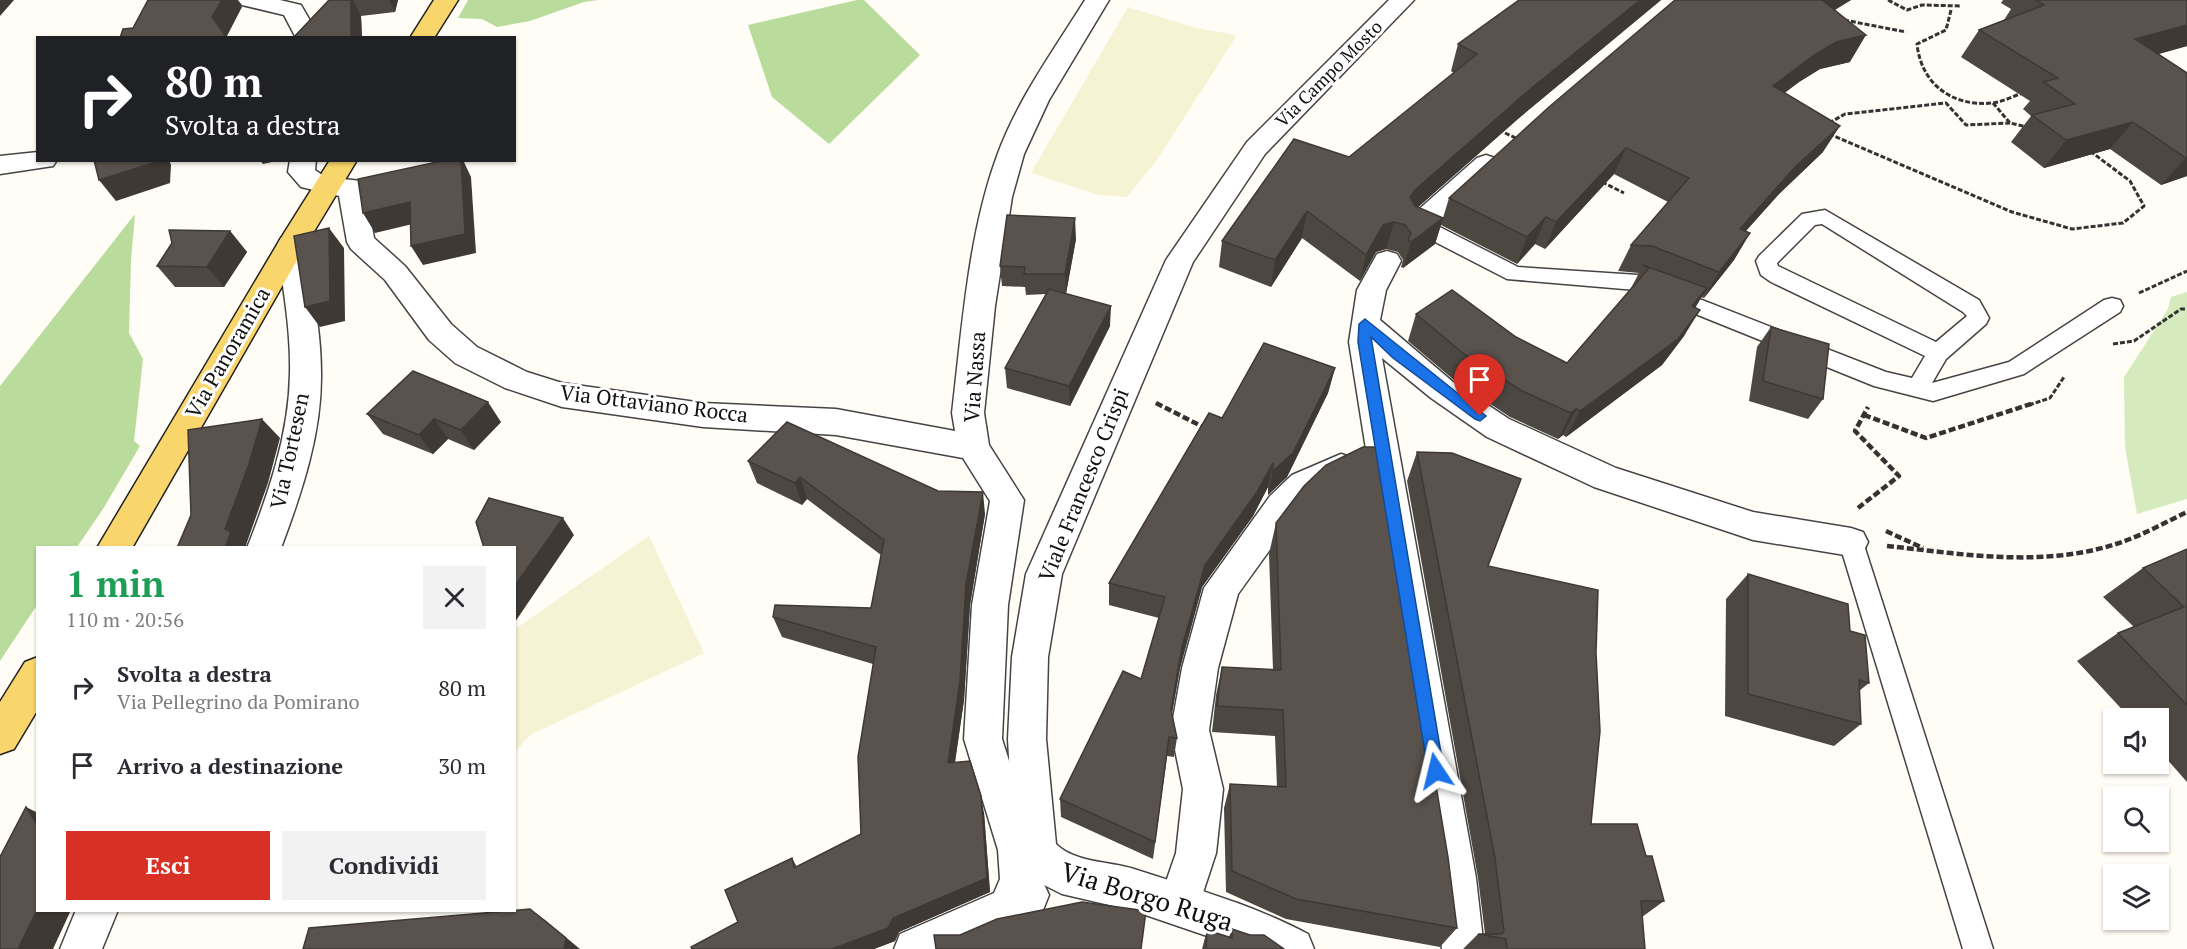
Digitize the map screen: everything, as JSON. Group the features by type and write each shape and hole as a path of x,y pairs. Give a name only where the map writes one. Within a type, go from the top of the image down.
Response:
{"main road":[{"path":"424,36 446,0"},
{"name":"Via Panoramica","path":"115,546 291,245 343,162"},
{"path":"0,736 36,677"}],"street":[{"path":"250,0 285,3 293,10 303,36"},
{"name":"Via Nassa","path":"1040,859 983,739 990,605 1007,500 973,447 968,413 980,306 998,197 1011,154 1036,100 1097,0"},
{"name":"Via Campo Mosto","path":"1256,148 1402,0"},
{"path":"1419,225 1512,141"},
{"name":"Viale Francesco Crispi","path":"1040,859 1033,831 1027,739 1030,657 1044,574 1180,260 1256,148"},
{"path":"0,165 36,161"},
{"path":"303,162 301,172 306,179 327,187"},
{"name":"Via Ottaviano Rocca","path":"327,187 351,187 361,242 395,273 440,332 466,355 516,380 562,395 703,415 836,422 973,447"},
{"name":"Via Tortesen","path":"265,546 286,488 304,400 305,351 291,245"},
{"path":"1387,261 1376,277 1365,308 1364,342 1455,878 1462,949"},
{"path":"1365,324 1424,376 1498,428 1606,478 1753,526 1850,528"},
{"path":"1179,905 1196,853 1203,789 1190,730 1200,668 1222,588 1269,522 1305,485 1352,462 1382,452"},
{"path":"915,949 1009,908 1040,859"},
{"name":"Via Borgo Ruga","path":"1040,859 1269,936 1293,949"},
{"path":"81,949 96,912"}],"lane":[{"path":"1918,388 1938,353 1978,318 1971,306 1825,217 1809,219 1766,261 1768,270 1778,277 1938,353"},
{"path":"1419,225 1514,274 1638,282 1882,380 1933,392 2016,368 2112,306"},
{"path":"1850,528 1978,949"}],"path":[{"path":"1888,0 1906,10 1922,5 1960,6"},
{"path":"1951,10 1946,30 1917,44 1920,67 1931,84 1942,93 1993,103 2025,92"},
{"path":"1834,18 1906,32"},
{"path":"1827,125 1845,114 1946,103 1966,125 2010,123 2033,128"},
{"path":"1993,103 2010,123"},
{"path":"1818,130 2012,212 2072,229 2123,223 2144,206 2130,181 2081,146"},
{"path":"1594,178 1624,194"},
{"path":"2112,306 2187,271"},
{"path":"1882,380 1855,431 1899,476 1850,528 1926,550 2028,559 2108,547 2187,512"},
{"path":"1125,386 1209,430"},
{"path":"1879,527 1926,550"}],"shaded area":[{"path":"1128,7 1196,28 1237,35 1157,160 1127,197 1099,195 1031,173"},
{"path":"649,536 704,653 530,735 516,751 516,628"}],"green space":[{"path":"468,0 598,0 584,2 530,21 497,27 482,19 458,18"},
{"path":"864,0 920,55 829,144 772,97 748,25"},
{"path":"135,214 129,333 143,359 134,441 140,446 103,509 78,546 36,546 36,607 0,661 0,386"},
{"path":"2187,292 2187,499 2137,514 2125,447 2124,377 2168,309 2171,297"}],"building":[{"path":"148,0 222,0 212,17 226,36 121,36 123,29 133,28"},
{"path":"329,0 351,0 351,36 295,36"},
{"path":"1519,0 1640,0 1528,91 1415,190 1410,197 1415,206 1443,218 1411,242 1408,240 1411,233 1405,225 1394,222 1383,225 1366,255 1307,211 1275,260 1222,241 1294,139 1349,157 1477,54 1458,44"},
{"path":"1675,0 1822,0 1866,35 1836,42 1814,55 1773,86 1840,126 1795,167 1740,229 1750,233 1719,272 1652,246 1631,245 1689,178 1626,148 1556,222 1546,217 1527,237 1449,198 1549,107"},
{"path":"2036,0 2187,0 2187,25 2135,39 2187,73 2186,158 2133,122 2066,140 2032,115 2075,104 2044,82 2058,78 1979,30 2044,5"},
{"path":"94,162 153,162 153,163 99,180"},
{"path":"437,162 461,162 465,234 411,246 410,202 363,213 358,179"},
{"path":"1007,215 1075,218 1065,274 1024,274 1025,267 1000,266"},
{"path":"329,228 330,301 305,307 294,236"},
{"path":"169,230 230,231 207,267 157,266 172,243"},
{"path":"1643,265 1707,288 1692,306 1700,310 1678,339 1580,411 1576,409 1571,413 1522,391 1464,354 1416,314 1452,290 1516,337 1567,363 1649,268"},
{"path":"1049,289 1111,306 1069,386 1005,368"},
{"path":"1771,327 1829,344 1823,399 1763,381"},
{"path":"1264,343 1335,368 1293,453 1273,471 1273,463 1257,492 1205,565 1182,647 1171,710 1177,738 1169,737 1155,842 1060,799 1123,671 1141,679 1165,597 1109,583 1209,413 1222,418"},
{"path":"413,371 488,402 461,430 434,419 419,435 367,414"},
{"path":"262,419 249,464 225,529 231,532 226,546 178,546 191,515 188,430"},
{"path":"787,422 938,491 983,492 966,584 960,681 948,763 970,761 981,796 987,878 893,918 888,928 832,949 692,949 691,947 738,922 725,890 792,858 794,868 861,834 858,757 876,647 773,617 775,605 871,608 884,540 800,477 795,483 748,461"},
{"path":"1363,447 1379,447 1448,857 1457,928 1296,899 1232,871 1230,784 1286,787 1283,710 1217,706 1222,667 1281,670 1276,523 1304,486 1326,465"},
{"path":"1417,452 1452,453 1521,479 1488,566 1598,590 1596,653 1600,731 1591,824 1637,824 1646,856 1652,856 1664,901 1641,901 1645,949 1507,949 1506,939 1478,934 1504,932 1495,858"},
{"path":"489,498 563,518 516,584 516,546 483,546 476,522"},
{"path":"2187,549 2187,705 2118,633 2184,607 2143,568"},
{"path":"1748,574 1848,604 1850,631 1865,635 1869,683 1859,680 1861,724 1748,694"},
{"path":"26,807 36,823 36,912 18,949 0,949 0,857"},
{"path":"1082,902 1146,911 1141,949 936,949 934,935 960,935 997,919"},
{"path":"530,909 566,938 564,949 303,949 309,928"},
{"path":"1232,929 1250,935 1264,935 1284,949 1206,949 1207,930 1232,938"}],"route":[{"path":"1436,771 1364,342 1365,324 1397,354 1442,390 1480,416"}]}
